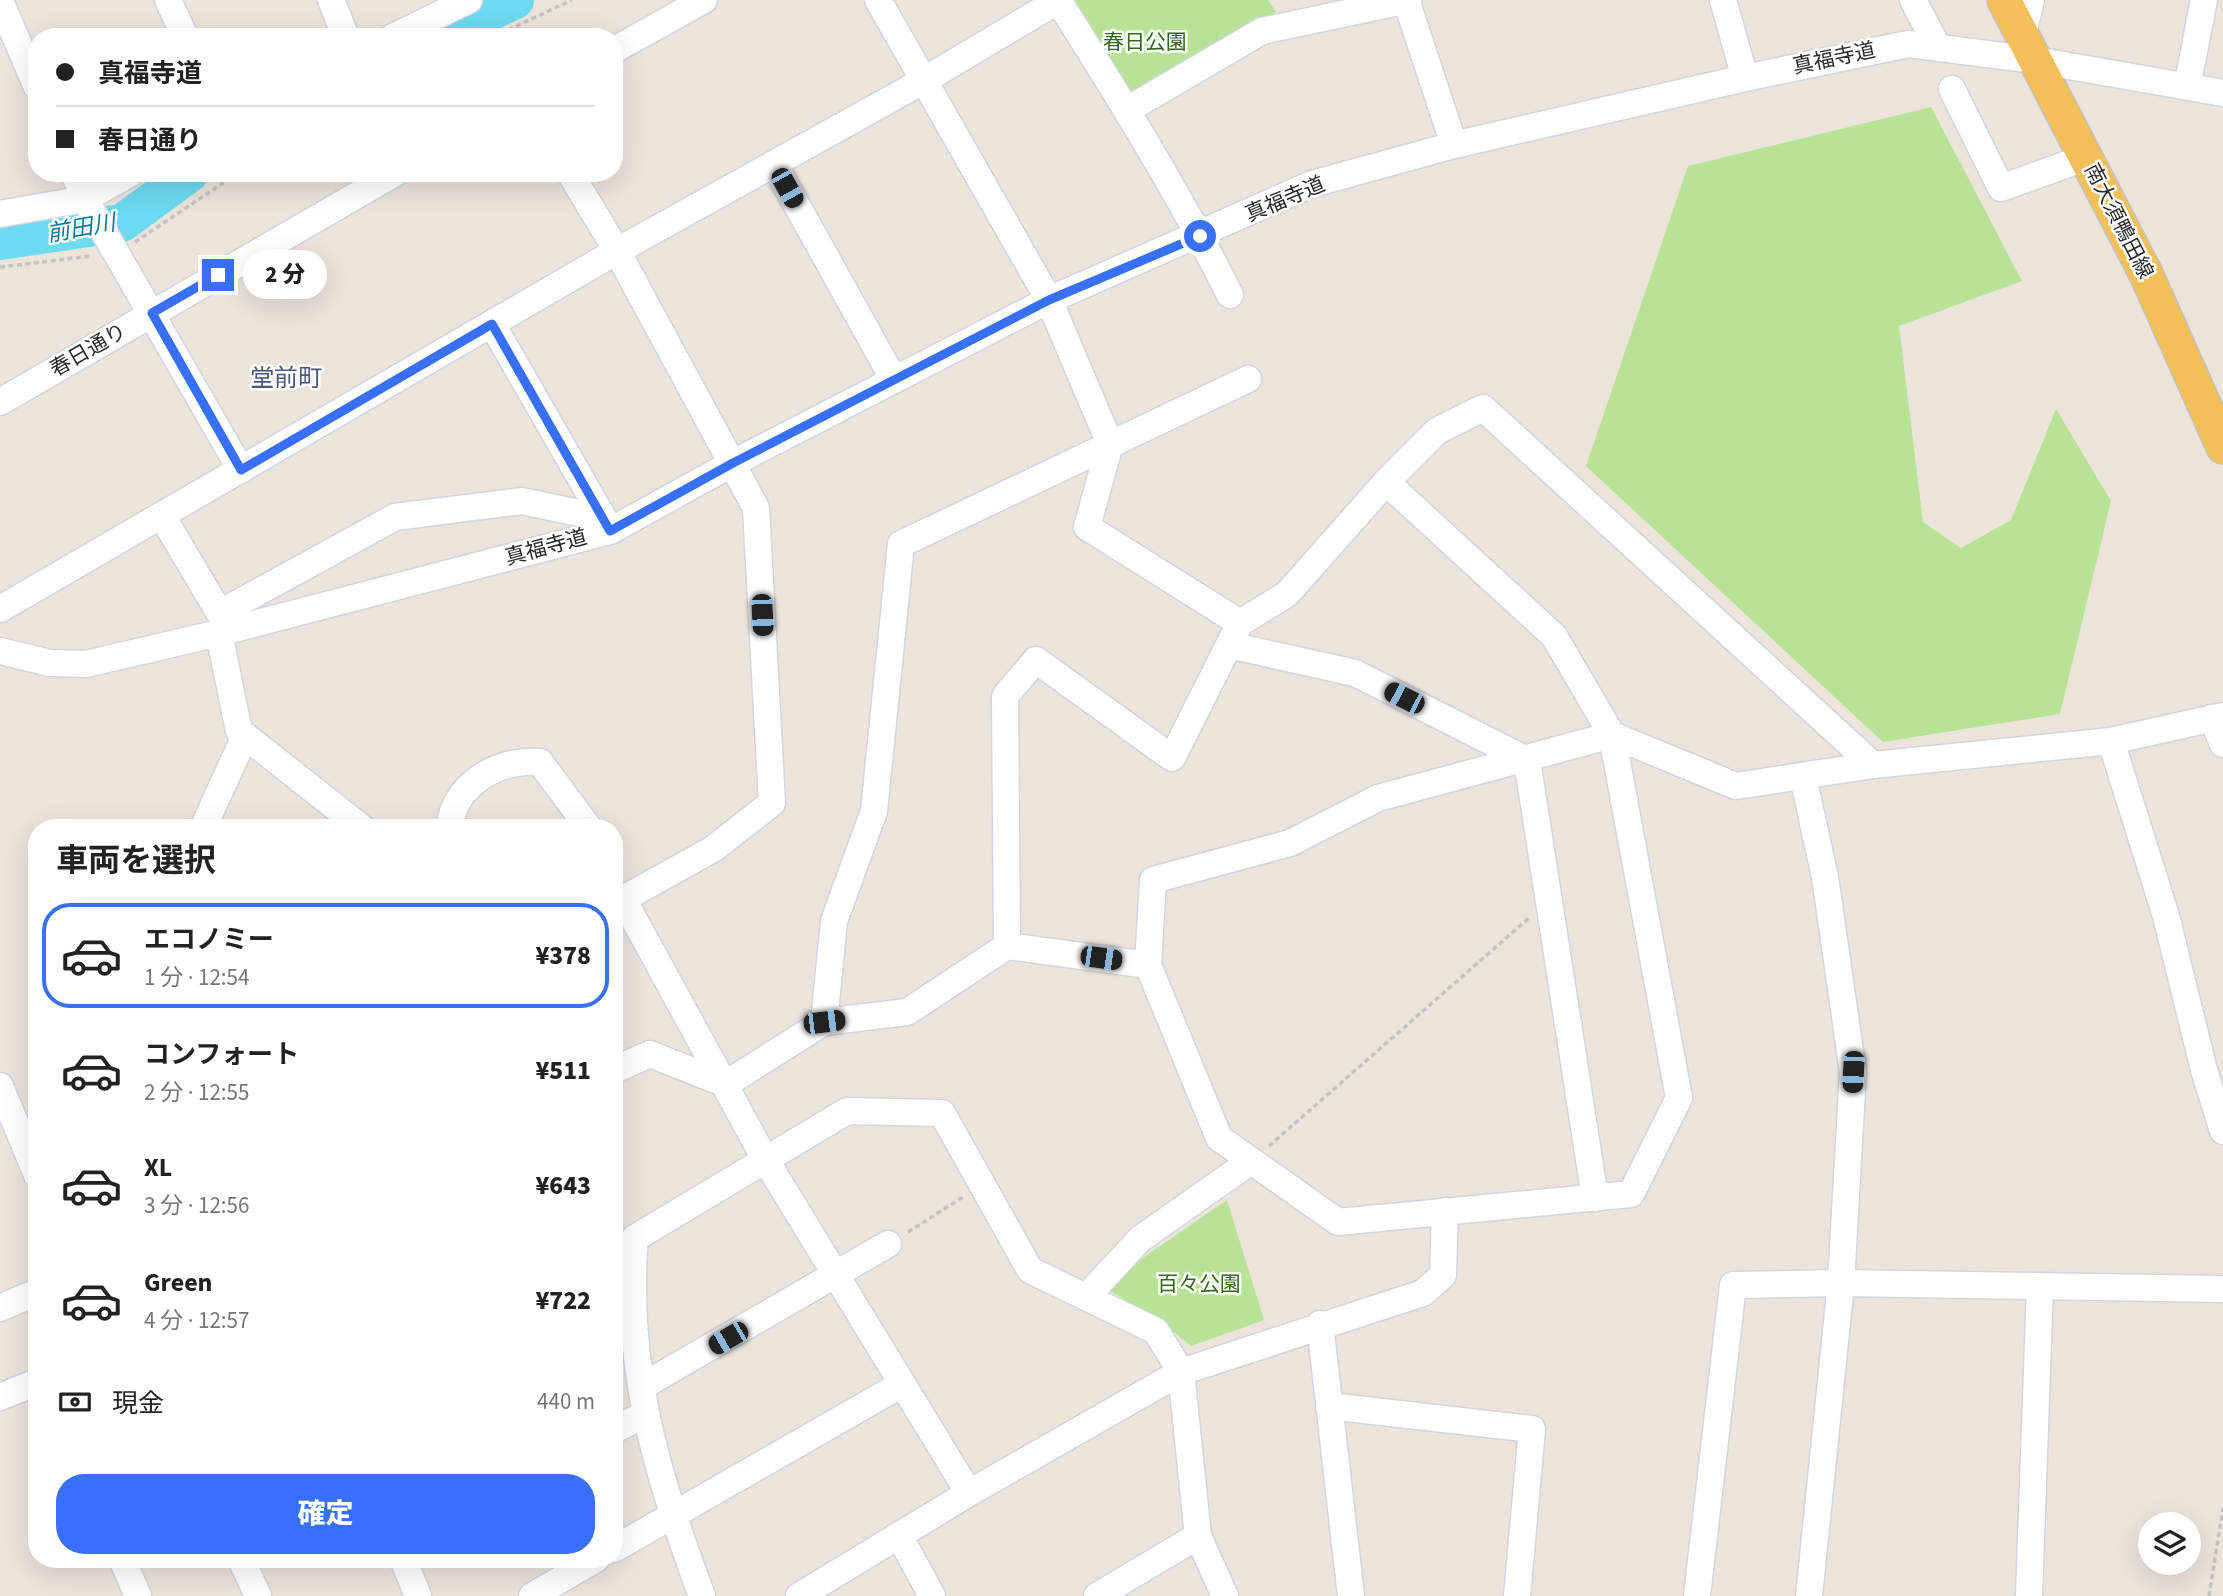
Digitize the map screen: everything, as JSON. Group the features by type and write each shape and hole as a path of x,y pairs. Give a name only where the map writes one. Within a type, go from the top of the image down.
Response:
{"main road":[{"name":"南大須鴨田線","path":"2004,0 2214,406 2223,447"}],"street":[{"path":"168,0 181,28"},
{"path":"331,0 342,28"},
{"path":"412,28 470,0"},
{"path":"623,45 704,0"},
{"path":"878,0 1049,300 1110,444 1087,527 1234,634 1355,673 1527,760"},
{"path":"0,609 617,251 923,81 1059,0 1127,110 1200,236 1230,295"},
{"path":"1127,110 1262,31 1407,0 1454,145"},
{"path":"1723,0 1745,78"},
{"path":"1913,0 1937,46"},
{"path":"2029,47 2031,0"},
{"path":"2187,87 2204,0"},
{"path":"0,1 28,66"},
{"name":"真福寺道","path":"0,651 50,663 86,664 607,524 733,463 1049,300 1200,236 1312,184 1454,145 1882,47 2029,47 2187,87 2223,93"},
{"path":"1952,89 2001,188 2087,157"},
{"path":"774,164 894,380"},
{"path":"78,182 85,199 241,470"},
{"path":"0,214 85,199 115,182"},
{"name":"春日通り","path":"0,402 379,182"},
{"path":"575,182 617,251 756,508 772,803 713,849 623,887"},
{"path":"492,324 607,524"},
{"path":"824,1022 834,921 874,811 901,544 1248,379"},
{"path":"1007,946 1004,696 1036,660 1172,758 1234,634 1287,594 1386,482 1437,430 1483,408 1873,765"},
{"path":"1386,482 1554,636 1612,735 1679,1098 1631,1194 1338,1222 1219,1138 1148,964 1153,880 1290,843 1378,798 1612,735 1736,786 1873,765 2111,741 2218,717 2223,744"},
{"path":"223,626 395,517 522,501 607,524"},
{"path":"162,516 223,626 236,726 244,736 351,819"},
{"path":"207,819 244,736"},
{"path":"2111,741 2214,1067 2223,1131"},
{"path":"1527,760 1595,1198"},
{"path":"450,819 467,789 487,770 523,761 540,762 582,819"},
{"path":"1803,777 1825,877 1853,1072 1841,1283 1809,1596"},
{"path":"623,896 765,1159 969,1493"},
{"path":"726,1084 824,1022 906,1012 1007,946 1148,964"},
{"path":"623,1066 650,1054 726,1084"},
{"path":"0,1086 28,1153"},
{"path":"623,1292 635,1238 847,1111 942,1113 1030,1270 1156,1331 1181,1372 1198,1535 1225,1596"},
{"path":"1087,1296 1140,1239 1251,1161"},
{"path":"799,1596 969,1493 1181,1372 1320,1324 1423,1293 1443,1275 1445,1211"},
{"path":"641,1387 888,1244"},
{"path":"1697,1596 1733,1285 1841,1283 2223,1289"},
{"path":"2029,1596 2040,1286"},
{"path":"0,1308 28,1296"},
{"path":"623,1301 641,1387 644,1415 671,1516 702,1596"},
{"path":"1320,1324 1351,1596"},
{"path":"623,1544 902,1384"},
{"path":"0,1398 28,1386"},
{"path":"1329,1406 1531,1429 1517,1596"},
{"path":"623,1426 644,1415"},
{"path":"1097,1596 1198,1535"},
{"path":"900,1537 932,1596"},
{"path":"126,1568 138,1596"},
{"path":"245,1568 258,1596"},
{"path":"407,1568 418,1596"},
{"path":"532,1596 580,1568"}],"path":[{"path":"512,28 572,0"},
{"path":"0,267 117,253 224,182"},
{"path":"1251,1161 1550,900"},
{"path":"888,1244 982,1185"},
{"path":"2209,1596 2223,1508"}],"green space":[{"name":"春日公園","path":"1268,0 1276,12 1131,98 1071,2"},
{"path":"1931,107 2022,281 1899,326 1923,522 1961,548 2011,520 2056,409 2111,501 2060,714 1883,742 1586,466 1688,166"},
{"name":"百々公園","path":"1227,1200 1264,1320 1191,1346 1163,1323 1106,1288 1147,1255"}],"waterway":[{"name":"前田川","path":"456,28 515,0"},
{"name":"前田川","path":"0,241 122,223 178,182"}],"district":[{"name":"堂前町","path":"286,378"}],"route":[{"path":"218,275 152,313 241,470 492,324 610,531 733,463 1049,300 1200,236"}]}
